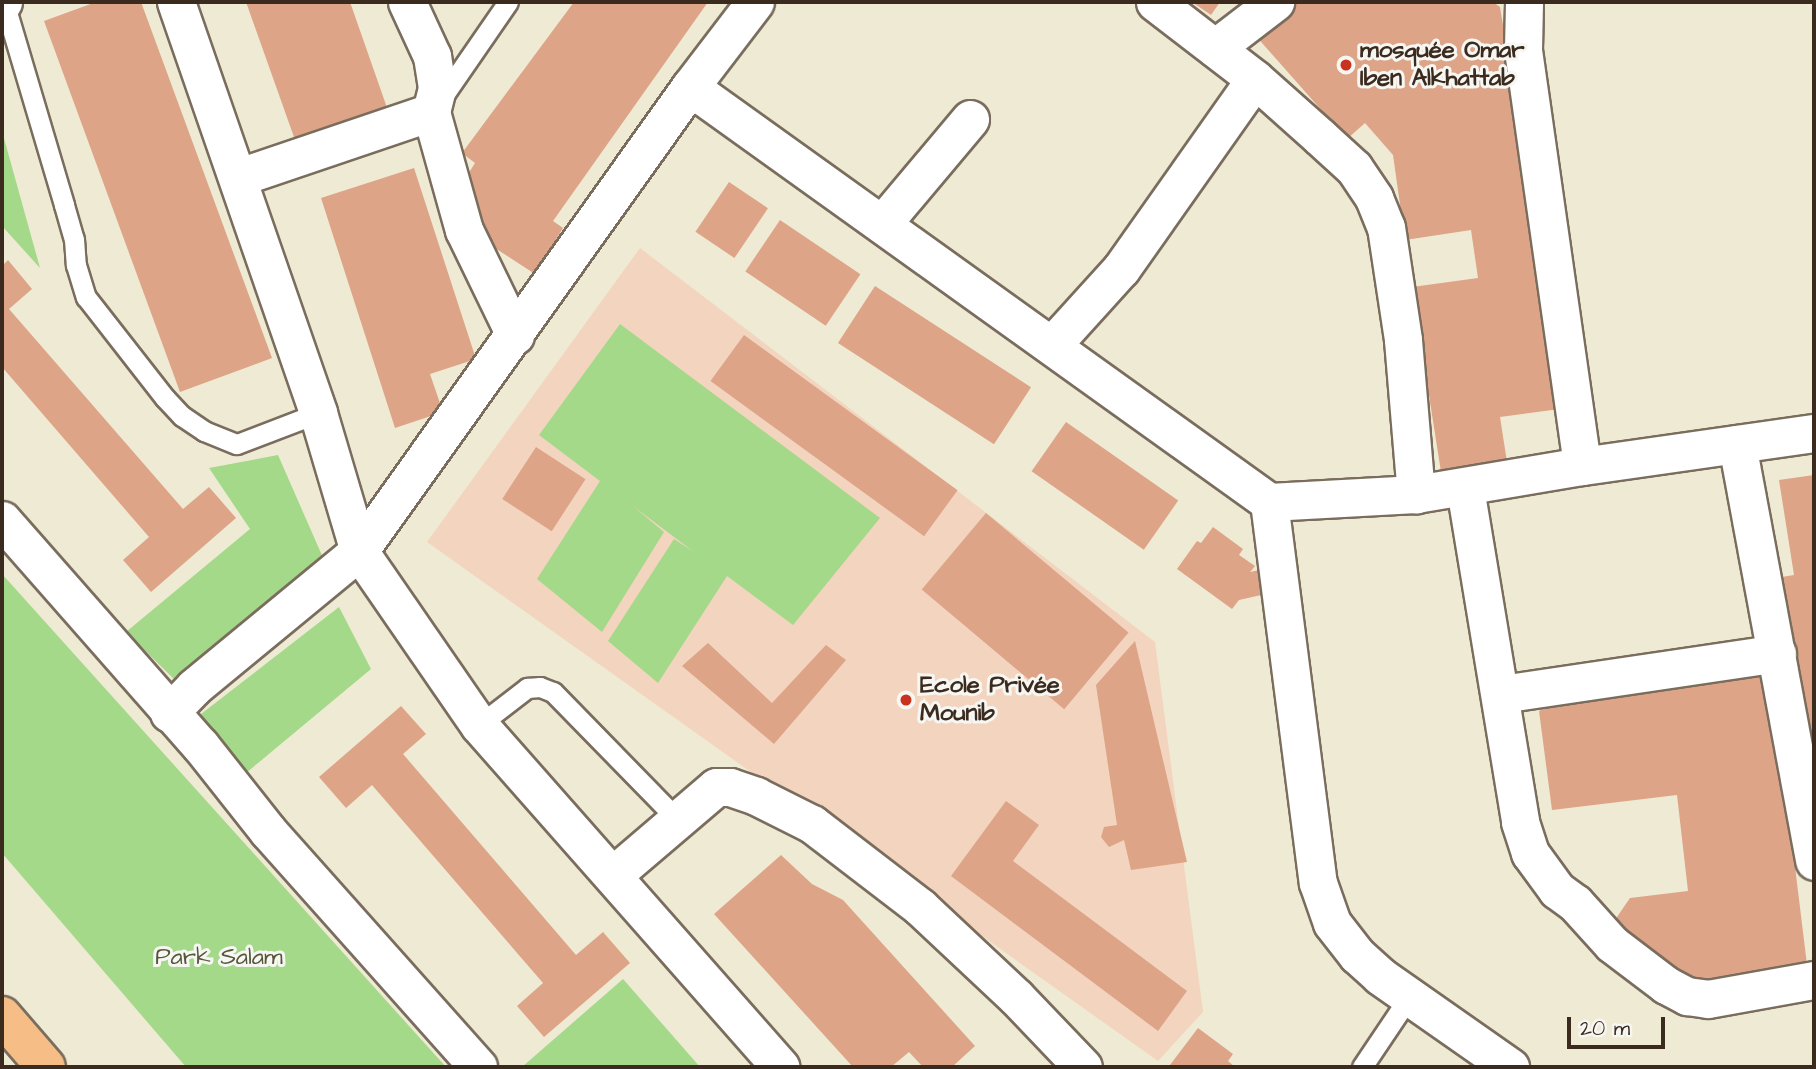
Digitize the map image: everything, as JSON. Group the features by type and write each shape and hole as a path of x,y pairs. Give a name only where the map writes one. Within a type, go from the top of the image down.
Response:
{"main road":[{"path":"2,1016 46,1067"}],"street":[{"path":"176,2 239,177 318,413 359,551 479,725 780,1067"},
{"path":"407,2 432,56 437,88 431,112 464,230 515,335"},
{"path":"169,713 194,687 359,551 690,87 755,2"},
{"path":"1155,2 1255,79 1354,168 1374,198 1386,227 1403,340 1416,494"},
{"path":"1215,48 1275,2"},
{"path":"1524,2 1523,50 1582,466"},
{"path":"1052,345 1121,270 1255,79"},
{"path":"690,87 1269,502 1416,494 1465,488 1582,466 1814,433"},
{"path":"239,177 431,112"},
{"path":"882,224 970,119"},
{"path":"1737,444 1814,861"},
{"path":"1465,488 1520,822 1530,852 1557,890 1575,903 1612,944 1666,985 1686,996 1708,999 1814,981"},
{"path":"1269,502 1318,883 1332,923 1357,955 1409,997 1510,1067"},
{"path":"2,520 169,713 200,745 268,831 478,1067"},
{"path":"1501,694 1777,653"},
{"path":"613,875 716,787 730,787 756,796 811,824 920,907 1016,997 1083,1067"}],"lane":[{"path":"3,2 67,216 76,265 86,297 165,398 181,416 204,431 237,444 318,413"},
{"path":"431,112 508,2"},
{"path":"479,725 527,688 540,687 553,692 677,819"},
{"path":"1363,1067 1409,997"}],"shaded area":[{"name":"Ecole Privée Mounib","path":"640,248 1155,642 1203,1012 1158,1061 427,542"}],"green space":[{"path":"2,131 40,268 2,226"},
{"path":"620,324 880,518 793,625 727,576 658,683 608,641 674,539 694,552 633,506 664,532 602,632 537,579 600,481 539,435"},
{"path":"278,455 324,560 178,683 126,632 250,529 209,468"},
{"name":"Park Salam","path":"2,574 446,1067 186,1067 2,853"},
{"path":"339,607 371,669 234,783 183,728"},
{"path":"623,979 700,1067 522,1067"}],"building":[{"path":"96,2 141,2 272,358 180,392 44,21"},
{"path":"246,2 350,2 392,122 300,154"},
{"path":"574,2 708,2 553,221 563,228 535,274 495,248 465,179 475,163 462,153"},
{"path":"1192,2 1220,2 1211,15"},
{"path":"1295,2 1493,2 1500,7 1567,408 1500,417 1507,462 1441,472 1412,287 1478,278 1471,230 1405,240 1393,155 1365,123 1347,139 1254,34"},
{"path":"414,168 476,359 430,374 443,412 395,428 321,198"},
{"path":"729,182 768,208 734,258 695,232"},
{"path":"780,220 860,274 826,326 745,271"},
{"path":"8,260 32,289 9,309 183,509 209,487 236,518 151,592 123,560 149,537 2,367 2,266"},
{"path":"875,286 1031,387 994,444 838,343"},
{"path":"744,335 958,490 924,536 710,381"},
{"path":"1066,422 1178,501 1144,550 1032,471"},
{"path":"536,447 585,479 552,531 502,499"},
{"path":"1814,475 1814,773 1782,577 1794,575 1779,480"},
{"path":"986,513 1128,633 1064,709 922,590"},
{"path":"1213,527 1243,549 1239,555 1255,566 1250,572 1264,569 1270,593 1239,600 1232,609 1177,569 1197,541 1201,543"},
{"path":"1135,641 1187,862 1131,870 1124,840 1109,847 1101,837 1104,827 1117,825 1096,685"},
{"path":"708,643 772,703 826,645 846,660 774,744 682,666"},
{"path":"1771,670 1808,973 1695,993 1606,933 1630,898 1688,891 1677,795 1552,810 1539,711 1581,694"},
{"path":"401,706 426,734 403,754 576,955 603,932 630,963 544,1037 517,1006 543,983 372,785 346,808 319,777"},
{"path":"1006,801 1039,825 1013,861 1187,991 1158,1031 951,876"},
{"path":"781,855 812,884 843,900 975,1046 952,1067 923,1067 909,1052 891,1067 853,1067 714,914"},
{"path":"1198,1028 1233,1054 1228,1061 1235,1067 1170,1065"}],"place":[{"name":"mosquée Omar Iben Alkhattab","path":"1346,65"},
{"name":"Ecole Privée Mounib","path":"906,700"}]}
